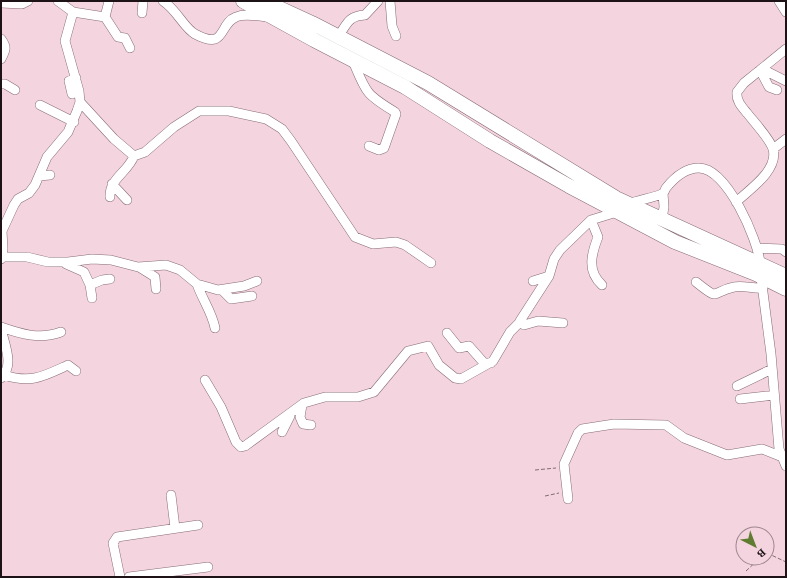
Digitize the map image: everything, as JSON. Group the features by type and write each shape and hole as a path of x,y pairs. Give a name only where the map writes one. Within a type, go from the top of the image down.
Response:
{"highway":[{"path":"243,1 353,61 405,87 490,141 569,186 675,242 761,276 786,276"},
{"path":"264,1 428,83 616,198 786,289"}],"street":[{"path":"1,3 22,4 28,1"},
{"path":"58,1 73,12 105,17"},
{"path":"109,1 105,17 118,37 125,38 130,48"},
{"path":"142,13 143,1"},
{"path":"163,1 176,12 193,33 214,40 219,38 230,21 236,17 242,15 274,17"},
{"path":"338,37 350,18 365,15 378,1"},
{"path":"390,1 392,26 396,36"},
{"path":"779,1 785,10"},
{"path":"73,12 65,41 76,78 80,102 74,122 68,132 47,157 32,189 18,199 6,220 2,231 2,258 27,257 42,261 61,262 92,259 111,260 138,267 155,277 156,289"},
{"path":"1,39 6,46 6,51 1,59"},
{"path":"773,149 736,96 739,88 786,49"},
{"path":"353,61 366,91 374,99 396,114 384,148 379,150 369,146"},
{"path":"762,68 786,81"},
{"path":"762,68 769,87 777,90"},
{"path":"72,94 69,81 76,78"},
{"path":"5,82 15,90"},
{"path":"80,102 114,139 134,156"},
{"path":"40,105 74,122"},
{"path":"110,197 110,189 112,184 129,166 134,156 145,152 174,127 199,111 229,111 266,119 282,129 355,237 373,244 396,242 405,245 431,263"},
{"path":"736,202 769,171 773,149 786,139"},
{"path":"628,204 663,193 672,181 689,170 700,168 707,170 726,185 736,202 757,248 774,395 784,459"},
{"path":"39,176 50,175"},
{"path":"112,184 128,200"},
{"path":"662,219 664,207 663,193"},
{"path":"205,380 219,402 238,446 245,446 302,405 325,397 358,397 374,392 386,375 411,349 428,346 439,365 458,379 461,379 491,363 498,355 510,332 520,322 520,319 548,276 554,259 560,250 591,220 617,212"},
{"path":"591,220 598,237 593,248 593,271 594,276 602,284"},
{"path":"757,248 782,249 786,252"},
{"path":"61,262 78,268 86,276 90,285 92,298"},
{"path":"138,267 173,266 186,274 196,284 202,298 212,314 215,328"},
{"path":"533,281 548,276"},
{"path":"696,282 712,294 716,295 761,276"},
{"path":"90,285 102,280 110,279"},
{"path":"196,284 222,290 257,281"},
{"path":"222,290 231,299 252,296"},
{"path":"520,322 524,325 538,321 563,323"},
{"path":"1,327 15,332 38,336 52,335 61,332"},
{"path":"1,327 8,363 8,369 3,376 19,379 35,379 68,365 76,371"},
{"path":"447,333 459,348 469,346 484,363 491,363"},
{"path":"737,386 772,369"},
{"path":"740,399 774,395"},
{"path":"302,405 301,421 303,424 311,425"},
{"path":"282,432 292,413"},
{"path":"568,495 564,468 568,454 580,430 614,424 666,425 684,438 727,456 762,449 784,459"},
{"path":"171,495 174,528"},
{"path":"120,577 114,543 117,537 198,524"},
{"path":"129,577 208,567"}],"path":[{"path":"535,470 564,468"},
{"path":"545,496 568,495"},
{"path":"775,557 786,562"},
{"path":"746,571 751,566"}]}
